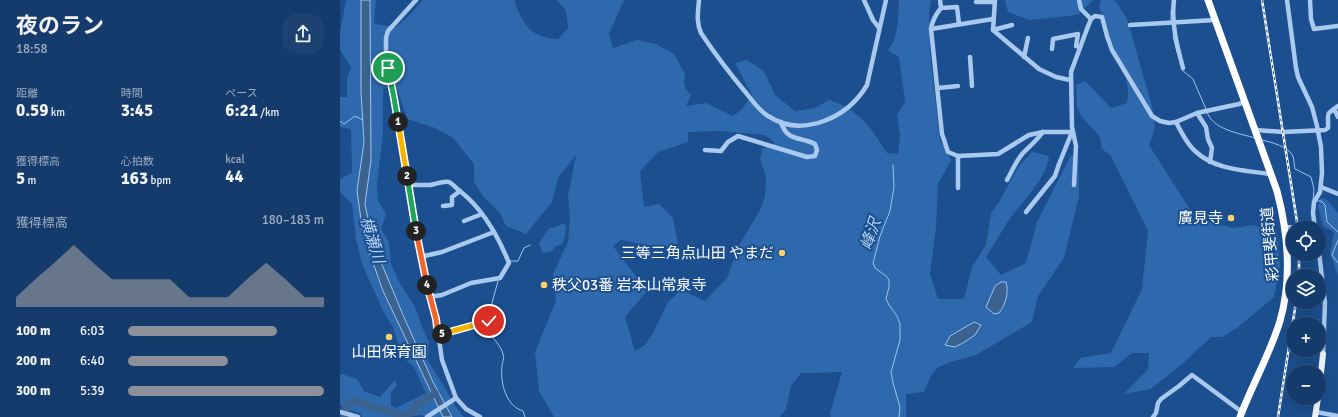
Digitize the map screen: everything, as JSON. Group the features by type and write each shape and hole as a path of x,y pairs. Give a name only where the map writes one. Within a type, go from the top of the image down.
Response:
{"highway":[{"name":"彩甲斐街道","path":"1208,0 1272,173 1282,209 1285,227 1287,282 1283,309 1276,330 1241,414"}],"street":[{"path":"416,0 388,31 385,45 387,64 409,185 420,257 429,297 436,319 442,360 455,399 466,409 480,417"},
{"path":"699,0 698,27 734,79 766,116 781,122 805,126 816,124 843,112 860,96 867,85 886,0"},
{"path":"864,0 873,20 879,28"},
{"path":"940,0 942,8"},
{"path":"1079,0 1081,9 1091,20"},
{"path":"1174,0 1173,10 1177,45 1183,68"},
{"path":"1287,0 1296,68 1298,77 1310,100 1318,131 1322,162 1321,187 1314,202 1314,221"},
{"path":"1310,0 1311,19 1314,29 1338,26"},
{"path":"976,2 994,1 993,30 1039,69 1056,77 1070,80"},
{"path":"959,24 957,7 942,8 937,12 931,29 942,134 948,152 958,156 998,154 1029,135 1043,132 1072,132"},
{"path":"1074,185 1076,146 1072,132 1070,80 1071,72 1080,48 1091,20 1095,16 1102,17 1112,50 1152,116 1156,120 1164,123 1176,122 1197,113 1234,106 1245,102"},
{"path":"931,29 993,18"},
{"path":"1130,25 1215,20"},
{"path":"993,30 1012,25"},
{"path":"1052,49 1053,39 1078,34 1076,46 1080,48"},
{"path":"1024,57 1028,38"},
{"path":"970,57 972,86"},
{"path":"938,88 958,86"},
{"path":"1256,130 1283,132 1325,130 1328,128 1328,113 1336,108 1338,117"},
{"path":"1197,113 1206,127 1208,139 1212,148 1210,162"},
{"path":"705,150 721,151 728,142 738,136 807,157 815,156 817,150 815,144 790,136 783,130 781,122"},
{"path":"1176,122 1194,150 1210,162 1220,166 1268,174 1272,173"},
{"path":"1007,180 1019,158 1043,132"},
{"path":"1026,212 1055,176 1072,132"},
{"path":"958,156 958,188"},
{"path":"409,185 449,182 467,196 482,214 494,232 509,263 500,278 471,283 442,295 429,297"},
{"path":"1321,187 1338,194"},
{"path":"443,206 452,205 452,197 460,191"},
{"path":"464,221 482,214"},
{"path":"420,257 442,252 494,232"},
{"path":"1320,261 1325,303 1324,317"},
{"path":"438,335 489,321 492,322"},
{"path":"1153,417 1161,399 1192,375 1241,414"},
{"path":"427,417 455,399"},
{"path":"341,412 358,417"},
{"path":"1316,414 1338,416"}],"shaded area":[{"path":"346,0 376,0 374,24 396,27 409,16 423,0 514,0 524,23 534,33 548,38 558,39 568,28 566,11 557,0 624,0 609,34 613,48 637,40 656,44 674,54 685,74 684,83 686,89 691,95 686,106 706,103 733,116 742,109 752,95 735,63 747,60 764,71 775,95 795,111 815,108 829,100 839,104 863,120 887,153 898,154 900,136 897,115 905,102 899,57 888,50 892,45 896,33 899,0 931,0 929,14 930,53 940,140 951,160 938,184 936,227 930,274 938,299 964,299 972,267 986,245 991,213 999,202 1018,167 1032,152 1049,156 1047,165 1039,182 1009,220 986,257 1001,275 1026,263 1037,222 1070,157 1078,150 1079,196 1064,258 1038,296 1032,322 976,355 938,367 931,376 924,392 906,394 906,417 831,417 830,413 842,372 801,373 791,386 786,409 780,417 554,417 539,391 535,352 556,301 553,274 568,242 570,218 568,196 576,155 558,178 552,202 526,234 506,226 500,213 483,196 474,182 474,164 453,138 435,128 407,119 396,85 383,89 383,133 377,184 378,200 386,214 381,229 389,242 391,264 399,282 415,307 429,342 428,362 454,404 464,417 426,417 421,415 408,417 362,417 360,413 343,408 340,404 340,375 342,374 357,379 364,391 380,397 395,380 397,386 391,392 391,405 396,408 426,393 414,367 405,359 400,351 393,327 384,313 362,264 356,239 352,204 340,192 340,179 352,173 351,129 340,127 340,97 347,97 347,78 351,67 340,50 340,33","holes":["721,131 765,135 775,143 762,149 760,159 766,176 765,197 759,212 739,245 727,278 705,301 681,290 668,302 654,331 645,345 635,351 625,317 647,291 613,246 621,240 658,248 678,244 673,218 659,204 644,207 640,171 658,152 688,142 688,132","974,322 980,325 975,335 945,345 950,336"]},
{"path":"1005,0 1093,0 1079,14 1029,20 1008,12"},
{"path":"1101,0 1113,0 1117,3 1127,19 1152,106 1155,128 1149,145 1191,211 1198,219 1233,228 1253,225 1274,231 1278,235 1280,266 1274,297 1237,328 1222,337 1211,337 1182,364 1151,389 1124,394 1148,369 1149,353 1132,353 1114,367 1073,368 1080,358 1111,353 1142,289 1148,231 1111,156 1102,149 1100,137 1081,116 1077,107 1076,85 1085,81 1111,108 1127,103 1128,94 1126,77 1109,35 1103,14 1099,8"},
{"path":"1321,198 1327,200 1338,213 1338,276 1330,253 1334,232 1326,228 1326,221 1322,221 1318,206"},
{"path":"563,223 566,226 565,237 562,244 554,247 553,251 542,253 539,243 549,228 556,227"}],"water":[{"name":"横瀬川","path":"361,0 370,0 371,160 365,204 373,243 433,382 452,417 443,417 383,291 363,234 357,191 364,142 361,92"},
{"path":"1001,282 1006,282 1006,298 999,313 994,314 986,307 995,286"},
{"path":"974,322 981,325 975,335 955,347 945,345 950,336"}],"waterway":[{"path":"1171,10 1171,21"},
{"path":"1173,36 1177,52"},
{"path":"1182,70 1193,79 1206,109"},
{"path":"1207,112 1210,118 1221,127 1255,138"},
{"path":"340,121 344,124 355,116 363,120"},
{"path":"1262,140 1279,145 1291,153 1293,156 1295,169 1311,177 1314,189 1313,200"},
{"name":"峰沢","path":"893,165 894,187 890,211 880,236 873,263 875,268 889,280 886,299 897,316 900,324 900,340 891,372 900,407 899,417"},
{"path":"1316,201 1321,201 1325,205 1327,222 1338,232"},
{"path":"1338,240 1332,255 1338,263"},
{"path":"509,261 518,261 524,248 530,245"},
{"path":"491,321 492,303 498,281"},
{"path":"491,324 490,333 501,348 504,356 502,365 502,380 505,393 512,404 523,411 525,417"},
{"path":"344,417 347,405 356,400 374,408 402,416 414,412 415,406 435,393"}],"railway":[{"path":"1262,0 1297,221"},
{"path":"1299,261 1299,269"},
{"path":"1278,417 1295,309"}],"place":[{"name":"廣見寺","path":"1231,218"},
{"name":"三等三角点山田 やまだ","path":"782,253"},
{"name":"秩父03番 岩本山常泉寺","path":"544,285"},
{"name":"山田保育園","path":"389,337"}],"route":[{"path":"388,68 396,117 403,147 420,257 429,297 436,319 438,335 489,321"}]}
